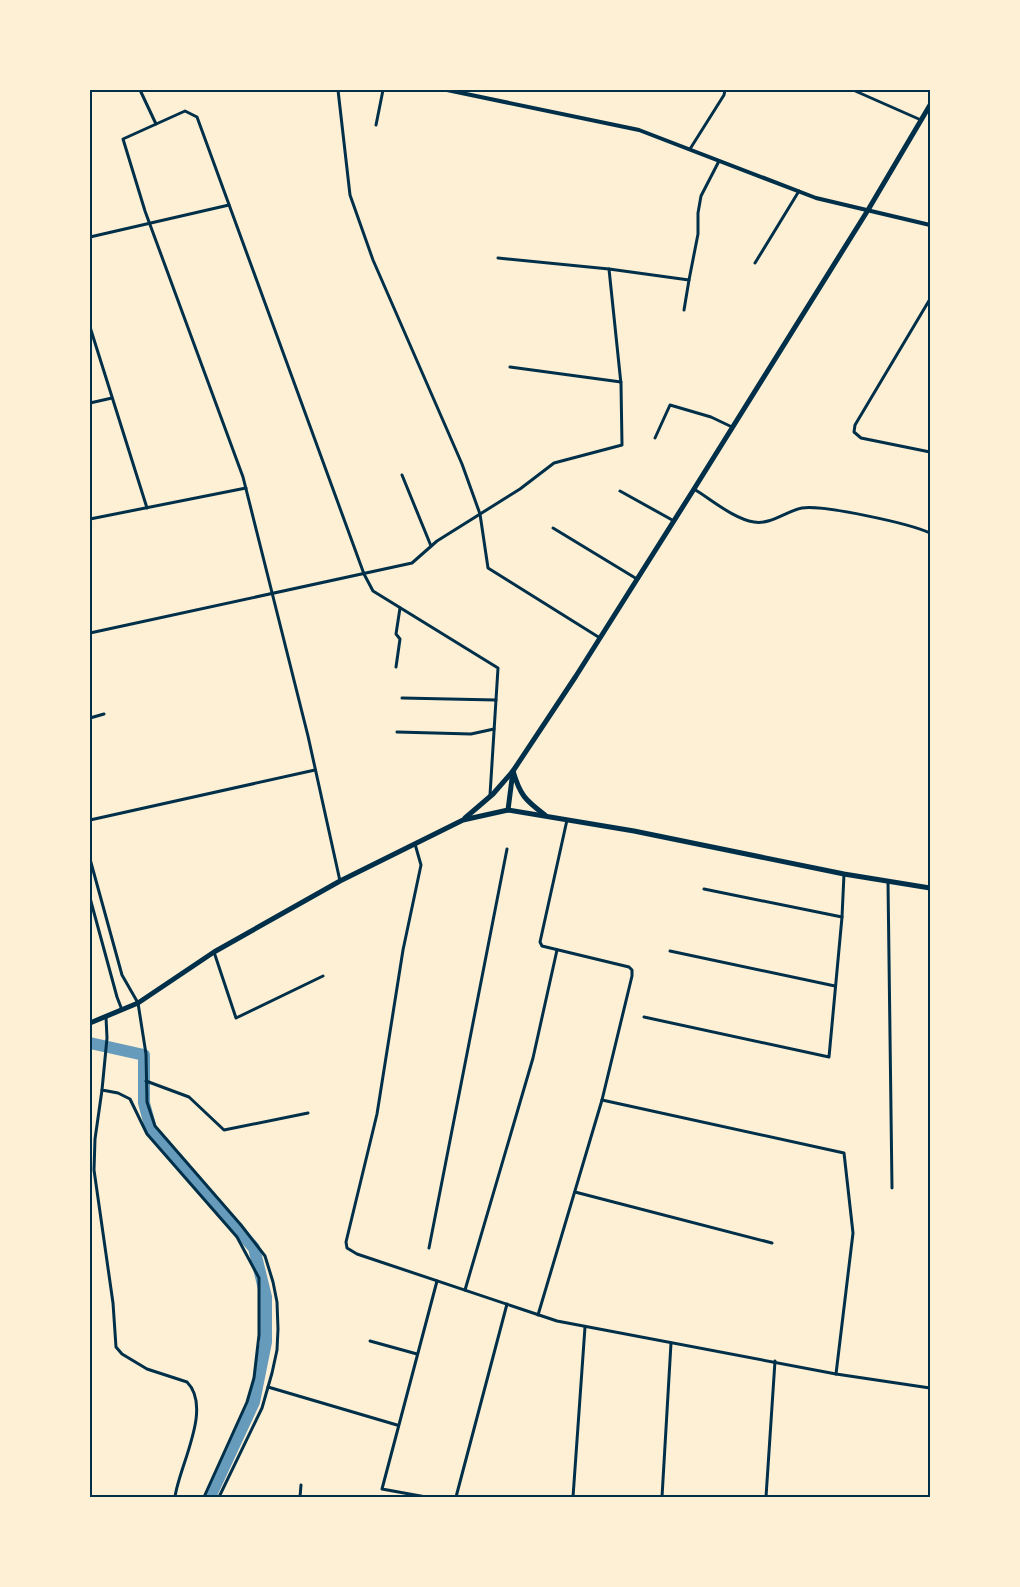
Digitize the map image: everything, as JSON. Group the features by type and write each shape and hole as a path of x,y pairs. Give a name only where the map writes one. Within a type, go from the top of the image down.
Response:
{"main road":[{"path":"90,1023 123,1011 138,1003 214,952 340,882 463,820 490,797 513,771 600,638 868,210 930,105"},
{"path":"508,810 513,771"},
{"path":"513,771 518,788 524,799 545,815"},
{"path":"463,820 508,810 545,815 844,874 930,888"}],"street":[{"path":"140,90 156,124"},
{"path":"338,90 350,195 374,260 462,464 480,514 488,568 600,638"},
{"path":"376,125 383,90"},
{"path":"447,90 639,130 816,198 930,225"},
{"path":"690,149 724,95 724,90"},
{"path":"853,90 921,120"},
{"path":"340,882 308,736 246,488 150,224 123,139 185,111 197,117 364,574 373,591 496,666 498,670 490,797"},
{"path":"684,310 698,234 698,213 701,196 719,161"},
{"path":"755,263 798,191"},
{"path":"90,237 229,205"},
{"path":"498,258 609,269 689,280"},
{"path":"90,633 412,563 431,546 520,489 554,463 622,445 621,382 609,269"},
{"path":"930,299 854,429 855,434 861,438 930,452"},
{"path":"90,327 147,508"},
{"path":"510,367 621,382"},
{"path":"90,403 112,398"},
{"path":"655,438 670,405 711,417 732,428"},
{"path":"402,475 431,546"},
{"path":"90,519 246,488"},
{"path":"694,489 742,518 755,522 768,521 792,510 812,508 838,511 930,533"},
{"path":"620,491 674,521"},
{"path":"553,528 637,579"},
{"path":"396,668 400,639 396,634 400,608"},
{"path":"402,698 496,700"},
{"path":"90,718 104,714"},
{"path":"397,732 471,734 494,729"},
{"path":"90,820 314,770"},
{"path":"538,1315 602,1100 632,970 623,965 542,946 540,936 567,819"},
{"path":"415,844 421,865 403,950 377,1114 346,1242 347,1248 357,1254 538,1315 585,1327 775,1361 836,1374 930,1388"},
{"path":"429,1248 508,849"},
{"path":"90,859 122,975 138,1003 145,1045 146,1102 155,1126 241,1225 265,1256 277,1302 277,1350 262,1408 219,1497"},
{"path":"644,1017 829,1057 842,917 844,874"},
{"path":"888,882 892,1188"},
{"path":"704,888 842,917"},
{"path":"90,898 117,997 123,1011"},
{"path":"465,1290 533,1058 557,950"},
{"path":"670,951 835,986"},
{"path":"214,952 236,1018 323,976"},
{"path":"106,1017 106,1054 92,1170 113,1303 116,1347 122,1354 147,1369 187,1382 195,1402 196,1423 182,1466 175,1497"},
{"path":"146,1081 189,1097 224,1130 308,1113"},
{"path":"102,1090 118,1093 130,1100 146,1134 174,1168 237,1237 259,1278 259,1335 254,1378 247,1402 204,1497"},
{"path":"602,1100 844,1152 853,1233 836,1374"},
{"path":"575,1192 772,1243"},
{"path":"426,1497 382,1489 437,1281"},
{"path":"456,1497 506,1304"},
{"path":"573,1497 585,1327"},
{"path":"370,1341 417,1354"},
{"path":"662,1497 671,1343"},
{"path":"766,1497 775,1361"},
{"path":"268,1387 398,1425"},
{"path":"300,1497 301,1485"}],"waterway":[{"path":"90,1043 144,1055 144,1103 151,1129 254,1248 266,1297 266,1342 254,1402 210,1497"}]}
